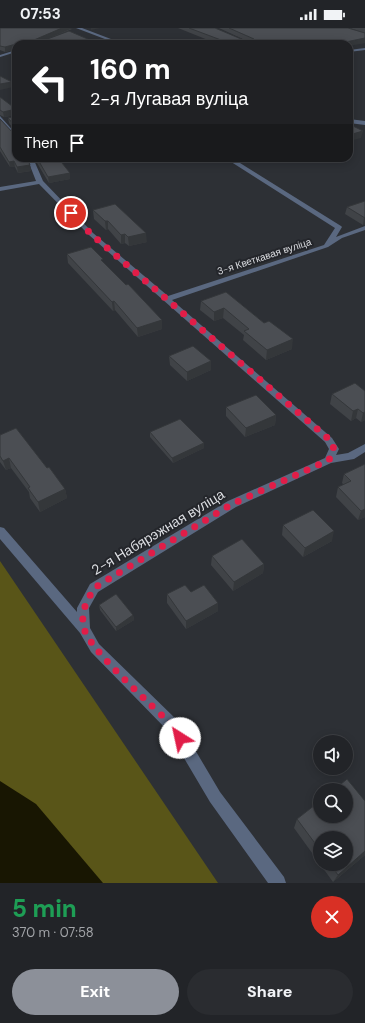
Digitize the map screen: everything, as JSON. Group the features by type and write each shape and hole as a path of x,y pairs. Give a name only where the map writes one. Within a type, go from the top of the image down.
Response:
{"street":[{"path":"76,29 110,40"},
{"path":"353,50 365,49"},
{"path":"0,56 12,52"},
{"path":"4,119 12,131"},
{"path":"353,122 365,124"},
{"path":"32,162 40,182 91,234 330,440 334,449 329,460"},
{"path":"234,162 339,227 326,246"},
{"path":"0,190 40,182"},
{"name":"3-я Кветкавая вуліца","path":"167,299 326,246 340,237 365,228"},
{"name":"2-я Набярэжная вуліца","path":"278,883 215,797 173,726 95,648 84,629 83,608 94,588 232,504 329,460 350,456 365,448"},
{"path":"0,531 84,629"}],"shaded area":[{"path":"0,561 218,883 0,883"},
{"path":"0,781 36,804 103,883 0,883"}],"building":[{"path":"0,28 62,28 34,40 12,40 12,45 5,47 0,46"},
{"path":"189,28 215,28 244,40 221,40"},
{"path":"229,28 348,28 365,33 365,38 353,40 253,40 254,39"},
{"path":"69,31 90,40 45,40"},
{"path":"0,76 12,82 0,84"},
{"path":"0,97 12,106 12,110 3,112 0,110"},
{"path":"12,117 12,122 8,118"},
{"path":"0,119 12,132 12,161 9,162 0,147"},
{"path":"353,126 363,131 353,134"},
{"path":"14,162 29,162 30,165 17,167"},
{"path":"39,162 61,162 70,173 48,177"},
{"path":"365,201 365,218 347,207"},
{"path":"115,204 146,233 128,237 125,234 121,235 108,221 105,221 93,210"},
{"path":"91,247 103,259 101,260 126,285 128,284 162,320 137,328 114,301 112,302 67,254"},
{"path":"226,292 264,323 269,321 293,339 267,350 244,331 249,329 224,308 214,312 201,301"},
{"path":"193,346 211,361 187,372 169,356"},
{"path":"355,383 365,391 365,412 363,413 358,409 353,411 332,394"},
{"path":"256,395 276,415 246,428 226,407"},
{"path":"180,419 204,443 172,458 150,432"},
{"path":"16,428 47,468 49,467 65,489 38,502 28,488 30,487 9,458 3,461 0,456 0,435"},
{"path":"365,464 365,509 361,511 338,487 351,481 344,474"},
{"path":"313,510 334,531 305,548 283,525"},
{"path":"242,539 264,564 234,582 212,556"},
{"path":"185,585 191,592 204,585 218,603 186,621 167,594"},
{"path":"116,594 133,615 116,627 99,605"},
{"path":"347,779 350,783 342,783"},
{"path":"353,786 365,801 365,851 353,862 353,831 313,831 313,841 297,819 313,806 313,823 353,823"},
{"path":"335,871 342,871 338,875"}],"route":[{"path":"71,213 91,234 330,440 334,449 329,460 232,504 94,588 83,608 84,629 95,648 173,726 180,738"}]}
